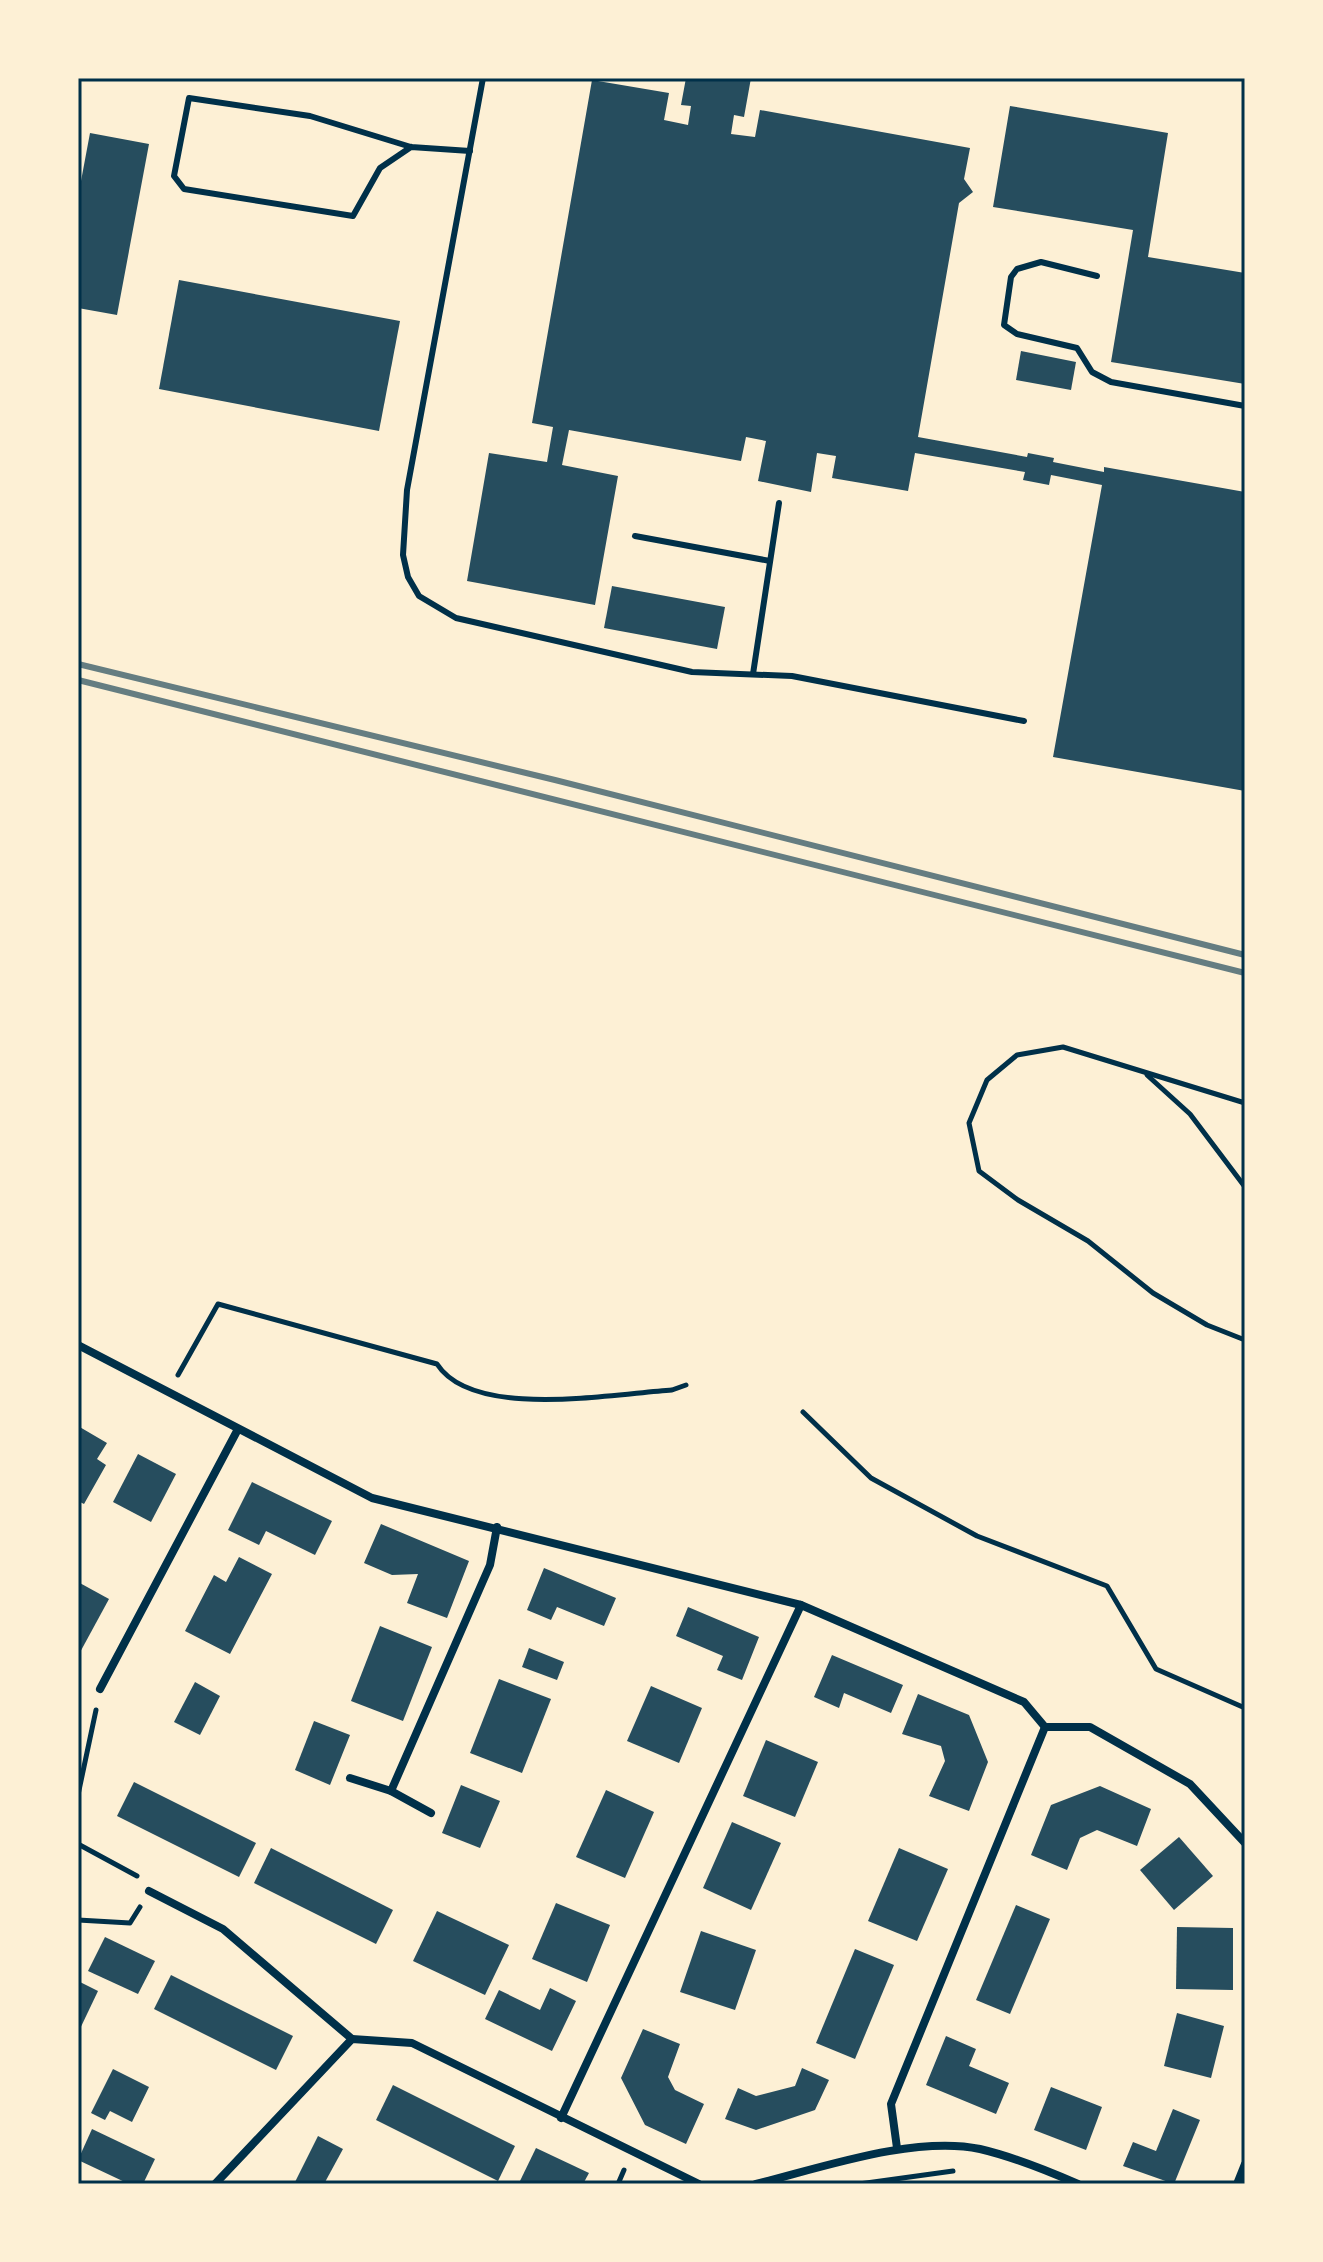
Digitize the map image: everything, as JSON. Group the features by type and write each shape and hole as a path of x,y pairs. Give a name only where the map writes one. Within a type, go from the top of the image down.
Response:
{"street":[{"path":"78,1345 237,1431 372,1498 801,1605 1024,1702 1045,1727 1090,1727 1190,1784 1245,1843"},
{"path":"100,1689 237,1431"},
{"path":"391,1791 490,1565 497,1527"},
{"path":"561,2118 801,1605"},
{"path":"897,2148 891,2104 1045,1727"},
{"path":"350,1778 391,1791 431,1813"},
{"path":"149,1891 223,1929 352,2039 412,2043 699,2184"},
{"path":"215,2184 352,2039"},
{"path":"756,2184 897,2148 977,2148 1035,2165 1078,2184"},
{"path":"1237,2184 1245,2164"}],"lane":[{"path":"483,78 407,490 403,555 408,577 419,596 456,618 692,672 792,676 1024,721"},
{"path":"411,147 380,168 353,216 184,189 174,176 189,98 310,116 411,147 470,151"},
{"path":"1097,276 1041,262 1017,269 1011,277 1004,325 1017,334 1077,348 1092,372 1111,382 1245,406"},
{"path":"753,674 779,503"},
{"path":"635,536 770,561"}],"path":[{"path":"1245,1103 1063,1047 1017,1055 987,1080 969,1123 979,1171 1018,1200 1088,1241 1153,1293 1207,1325 1245,1340"},
{"path":"1143,1072 1190,1114 1245,1187"},
{"path":"168,1393 218,1304 437,1364 447,1379 478,1395 517,1400 672,1390 686,1385"},
{"path":"492,1396 493,1386"},
{"path":"803,1412 871,1478 977,1536 1107,1586 1156,1669 1245,1708"},
{"path":"78,1795 100,1689"},
{"path":"78,1844 139,1877 149,1891 130,1923 78,1920"},
{"path":"859,2184 960,2170"}],"building":[{"path":"686,78 751,78 744,117 734,115 731,134 755,137 760,110 970,148 964,179 973,192 959,203 918,437 1027,457 1028,453 1054,458 1053,462 1104,472 1104,467 1245,492 1245,791 1053,757 1102,485 1051,475 1049,485 1023,480 1025,472 915,453 908,491 832,478 836,456 817,453 811,492 758,481 766,441 746,437 741,461 569,430 562,465 618,476 595,605 467,581 489,453 547,462 553,427 532,423 592,80 669,93 664,120 688,125 691,106 681,105"},
{"path":"1010,106 1168,133 1148,257 1245,273 1245,384 1111,362 1133,230 993,207"},
{"path":"90,133 149,144 117,315 78,308 78,197"},
{"path":"179,280 400,321 379,431 159,389"},
{"path":"1021,351 1076,362 1071,390 1016,380"},
{"path":"612,586 725,607 717,649 604,628"},
{"path":"78,1426 107,1443 97,1459 106,1465 84,1504 78,1501"},
{"path":"138,1454 176,1474 151,1522 113,1502"},
{"path":"252,1482 332,1521 315,1555 266,1531 259,1545 228,1530"},
{"path":"381,1524 469,1561 447,1618 407,1603 418,1574 392,1575 364,1563"},
{"path":"239,1557 272,1574 230,1654 185,1631 214,1575 226,1582"},
{"path":"544,1568 616,1598 604,1626 557,1607 551,1620 527,1610"},
{"path":"78,1582 109,1599 78,1656"},
{"path":"688,1607 759,1637 742,1680 717,1670 723,1656 676,1636"},
{"path":"380,1626 432,1647 403,1721 351,1701"},
{"path":"529,1648 564,1662 557,1680 522,1667"},
{"path":"832,1655 903,1685 891,1713 844,1693 839,1708 814,1697"},
{"path":"499,1679 551,1699 522,1773 470,1753"},
{"path":"195,1682 220,1696 200,1735 174,1722"},
{"path":"651,1686 702,1708 679,1763 627,1741"},
{"path":"918,1694 969,1715 988,1762 969,1811 929,1796 945,1761 941,1746 902,1734"},
{"path":"314,1721 350,1735 330,1785 295,1770"},
{"path":"766,1740 818,1762 795,1817 743,1796"},
{"path":"134,1782 256,1843 239,1877 117,1816"},
{"path":"461,1785 500,1801 480,1848 442,1833"},
{"path":"1100,1786 1151,1809 1137,1846 1097,1830 1080,1838 1067,1870 1031,1855 1051,1805"},
{"path":"606,1790 654,1812 625,1878 576,1857"},
{"path":"732,1822 781,1843 751,1910 703,1888"},
{"path":"1179,1837 1213,1876 1174,1910 1140,1870"},
{"path":"271,1848 393,1910 376,1944 254,1883"},
{"path":"899,1848 948,1869 917,1941 868,1921"},
{"path":"556,1903 610,1925 587,1982 532,1959"},
{"path":"1016,1905 1050,1919 1010,2014 976,2000"},
{"path":"437,1911 509,1945 485,1995 413,1961"},
{"path":"1177,1927 1233,1928 1233,1990 1176,1989"},
{"path":"701,1931 756,1950 735,2010 680,1992"},
{"path":"105,1937 155,1961 138,1994 88,1971"},
{"path":"855,1949 894,1965 855,2059 816,2043"},
{"path":"171,1975 293,2036 276,2070 154,2009"},
{"path":"78,1981 98,1991 78,2033"},
{"path":"550,1988 576,2001 552,2051 485,2019 499,1990 540,2010"},
{"path":"1177,2013 1224,2026 1211,2078 1164,2066"},
{"path":"643,2029 680,2044 668,2077 675,2090 704,2104 686,2144 645,2125 621,2078"},
{"path":"946,2036 976,2049 969,2066 1009,2083 996,2114 926,2085"},
{"path":"802,2068 829,2080 815,2110 756,2130 725,2119 738,2088 756,2096 795,2086"},
{"path":"113,2069 149,2087 132,2122 110,2111 105,2120 91,2113"},
{"path":"393,2085 515,2146 498,2181 376,2120"},
{"path":"1051,2087 1102,2107 1086,2150 1034,2130"},
{"path":"1173,2109 1200,2120 1174,2184 1123,2166 1133,2142 1156,2151"},
{"path":"92,2129 155,2159 143,2184 129,2184 78,2160"},
{"path":"318,2136 343,2149 324,2184 294,2184"},
{"path":"536,2148 589,2173 583,2184 519,2183"}],"railway":[{"path":"78,664 555,780 1245,955"},
{"path":"78,680 1245,973"}]}
